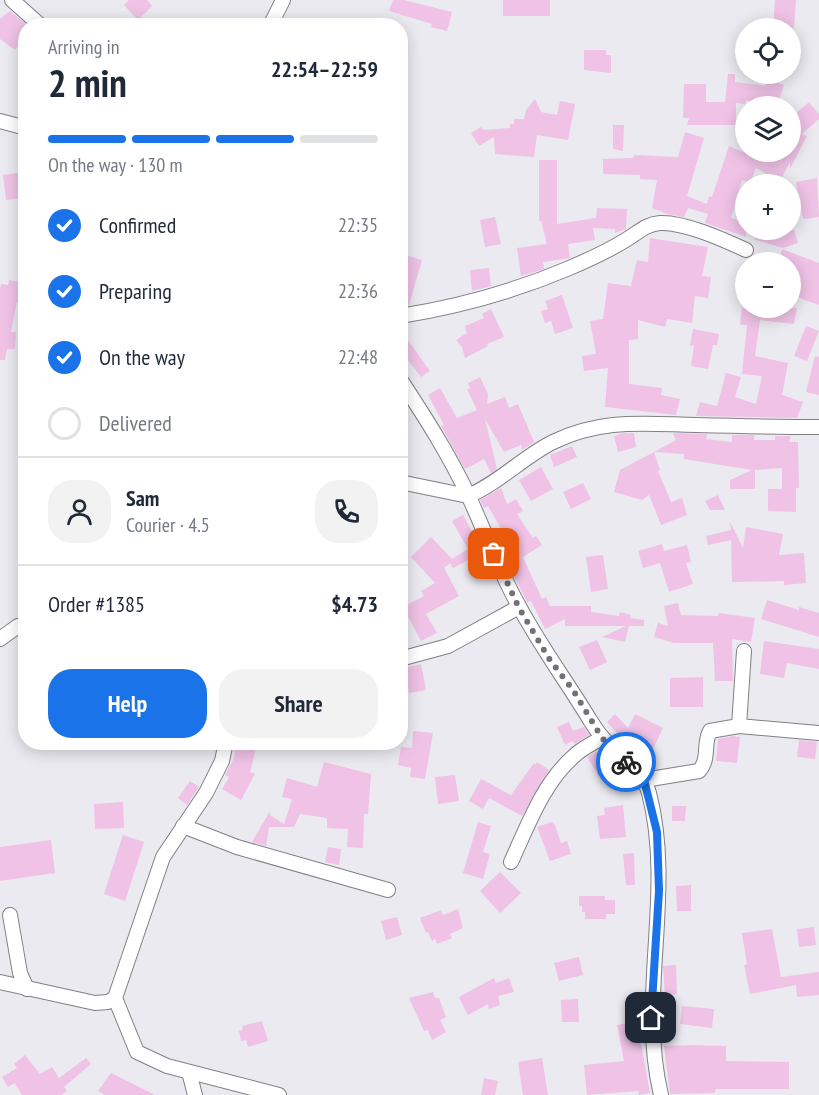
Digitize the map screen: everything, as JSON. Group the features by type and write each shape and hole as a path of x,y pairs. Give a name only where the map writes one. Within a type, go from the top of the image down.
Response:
{"street":[{"path":"12,0 31,18"},
{"path":"274,18 283,0"},
{"path":"0,121 18,126"},
{"path":"408,315 508,290 566,270 626,241 647,225 672,224 724,240 746,250"},
{"path":"408,392 422,412 468,496 519,608 602,738 644,780 657,832 659,858 651,1032 654,1068 661,1095"},
{"path":"408,484 468,496 552,442 587,429 603,426 643,422 819,428"},
{"path":"408,657 448,646 519,608"},
{"path":"0,639 18,626"},
{"path":"739,726 744,651"},
{"path":"644,780 699,771 706,757 710,731 739,726 819,733"},
{"path":"511,862 540,799 559,772 575,754 602,738"},
{"path":"224,750 222,761 206,793 163,857 115,998 137,1053 159,1064 279,1095"},
{"path":"183,826 237,847 388,890"},
{"path":"10,915 20,973 27,989"},
{"path":"0,982 95,1003 108,1002 115,998"},
{"path":"189,1072 195,1095"}],"building":[{"path":"129,0 147,0 152,6 140,18 136,18 124,5"},
{"path":"393,0 404,0 452,12 447,31 389,11"},
{"path":"503,0 550,0 550,16 503,16"},
{"path":"775,0 796,0 795,18 774,18"},
{"path":"10,11 19,18 18,46 15,50 0,39 0,19"},
{"path":"584,50 606,50 606,55 611,55 611,73 584,70"},
{"path":"728,74 735,74 735,84 784,85 780,96 735,96 735,125 687,125 689,118 683,118 684,84 706,84 706,102 725,102"},
{"path":"535,99 541,112 557,115 560,101 575,104 568,140 537,135 534,157 495,154 494,137 479,146 471,133 481,127 483,130 510,128 510,124 514,124 514,119 524,119 526,110"},
{"path":"809,102 819,114 819,119 802,134 807,136 801,148 801,109"},
{"path":"613,125 624,125 623,151 613,149"},
{"path":"685,132 704,138 687,196 707,204 709,196 712,197 729,146 735,149 735,162 790,162 784,174 767,174 756,168 754,174 735,174 735,204 731,218 735,219 735,233 705,223 708,214 688,208 684,217 652,208 657,180 640,179 640,175 603,174 603,159 633,158 634,155 678,157"},
{"path":"539,160 557,160 557,224 596,218 597,208 627,209 626,229 615,233 615,229 593,228 595,240 568,244 570,258 543,262 544,269 521,276 517,248 547,244 541,221 539,221"},
{"path":"18,173 18,199 6,200 3,175"},
{"path":"817,178 819,217 803,219 801,181"},
{"path":"495,217 501,244 485,247 480,220"},
{"path":"650,238 708,247 702,276 711,277 708,298 695,296 692,323 667,319 665,327 638,320 638,339 629,340 629,384 662,388 661,395 680,399 676,415 605,407 608,368 584,371 582,356 596,354 590,321 603,319 608,283 631,286 637,260 648,262"},
{"path":"756,240 797,240 798,243 783,248"},
{"path":"408,256 422,260 408,305"},
{"path":"801,256 819,263 819,305 801,299"},
{"path":"489,268 491,286 472,291 470,270"},
{"path":"9,280 18,282 18,302 11,332 16,332 15,349 7,349 5,360 0,360 0,289 1,284 8,285"},
{"path":"562,295 573,328 555,334 551,321 545,323 541,311 548,309 545,301"},
{"path":"491,309 504,337 487,344 488,346 465,358 462,347 456,340 467,333 465,326 484,318 482,314"},
{"path":"741,318 795,318 794,324 760,320 755,356 788,363 782,395 803,402 797,418 696,416 700,402 717,406 726,373 741,377 735,397 756,404 762,376 742,374 747,325 740,325"},
{"path":"806,326 819,331 807,361 794,356"},
{"path":"693,329 719,334 717,345 713,345 708,369 691,366 694,346 690,345"},
{"path":"408,340 430,371 421,377 408,360"},
{"path":"815,356 819,357 819,395 806,392"},
{"path":"480,377 488,394 487,404 505,397 509,408 518,404 534,442 522,450 521,445 504,452 485,419 497,469 491,473 484,459 465,469 441,426 444,425 428,395 440,388 457,418 477,410 467,389 470,388 468,383"},
{"path":"634,433 636,447 618,452 614,436"},
{"path":"673,433 707,434 706,439 732,442 732,435 754,435 754,440 775,440 775,436 791,436 789,442 798,442 799,488 796,488 796,512 768,511 768,489 782,489 782,468 755,470 755,489 730,489 730,480 752,470 684,459 684,454 654,452 676,440"},
{"path":"572,446 577,457 554,467 550,455"},
{"path":"654,452 660,470 658,471 671,502 682,498 687,515 661,525 649,495 642,500 614,492 620,470"},
{"path":"541,467 553,489 531,501 519,480"},
{"path":"583,483 591,499 571,509 563,492"},
{"path":"501,488 507,504 516,499 523,511 517,514 533,538 536,536 542,545 523,557 542,599 546,597 550,606 591,606 591,612 619,616 620,612 631,615 630,618 644,620 644,626 629,626 625,642 602,637 626,626 565,626 565,619 545,629 531,601 527,602 505,557 514,551 488,506 484,508 480,500"},
{"path":"718,495 725,510 710,510 705,501"},
{"path":"463,515 483,552 453,568 450,563 444,568 459,596 426,614 437,633 421,641 408,616 408,604 424,596 421,591 435,583 411,557 431,537 452,559 468,549 452,521"},
{"path":"730,522 743,548 746,527 783,534 779,555 804,553 806,583 784,585 784,581 732,582 731,540 708,545 706,536 731,530"},
{"path":"662,544 664,551 687,545 691,562 686,563 693,584 669,592 660,563 643,568 638,551"},
{"path":"603,555 608,589 591,592 586,557"},
{"path":"767,600 799,610 799,607 819,613 819,637 761,619"},
{"path":"678,603 681,615 718,616 719,613 755,618 751,642 732,639 733,681 715,681 713,643 674,643 654,637 658,623 668,626 664,606"},
{"path":"597,640 607,662 590,670 579,647"},
{"path":"764,641 819,649 819,669 787,663 784,678 760,674"},
{"path":"421,664 426,690 409,693 408,667"},
{"path":"703,677 703,707 670,707 670,678"},
{"path":"615,714 628,728 635,714 663,728 651,753 614,735 617,733 607,722"},
{"path":"569,722 573,731 584,727 589,735 574,744 573,741 565,745 557,727"},
{"path":"413,731 433,733 425,779 410,777 411,768 398,765 400,750 412,748"},
{"path":"740,737 737,763 716,761 718,739"},
{"path":"799,740 817,742 815,759 797,757"},
{"path":"601,749 616,767 599,776 587,757"},
{"path":"234,750 256,750 250,772 255,774 241,800 222,789 229,777 225,775 234,758"},
{"path":"324,762 371,774 368,814 364,814 363,848 347,847 348,829 327,828 327,818 300,814 294,827 269,827 266,846 252,842 270,811 270,815 284,824 292,799 282,797 287,778 317,787"},
{"path":"537,762 549,770 522,816 489,798 483,809 469,801 481,779 511,795"},
{"path":"455,775 459,801 438,804 435,777"},
{"path":"190,781 199,787 187,805 178,798"},
{"path":"123,802 124,828 95,829 94,804"},
{"path":"623,805 626,837 600,839 597,816 605,815 604,808"},
{"path":"672,806 686,806 685,821 672,821"},
{"path":"478,822 491,826 483,852 490,854 483,879 463,873"},
{"path":"552,822 561,843 567,841 571,854 550,861 537,827"},
{"path":"123,835 144,842 125,901 104,894"},
{"path":"51,840 55,873 0,881 0,847"},
{"path":"328,847 341,849 339,865 325,862"},
{"path":"634,853 635,885 626,885 623,854"},
{"path":"500,872 521,893 500,913 480,891"},
{"path":"691,885 691,911 677,911 676,886"},
{"path":"579,896 605,896 605,900 615,900 615,914 606,914 606,919 585,919 585,912 582,912 582,906 579,906"},
{"path":"458,909 463,928 450,934 452,938 437,944 435,939 432,941 420,918 441,910 443,915"},
{"path":"397,917 402,935 386,940 381,921"},
{"path":"814,927 816,945 799,947 797,929"},
{"path":"772,929 781,977 819,972 819,995 797,997 796,985 750,994 744,965 747,964 742,933"},
{"path":"579,957 583,975 559,981 554,963"},
{"path":"676,965 677,994 665,995 663,966"},
{"path":"494,978 496,983 509,978 514,992 498,996 500,1005 489,1009 488,1004 468,1015 459,997"},
{"path":"433,992 435,998 439,998 446,1017 440,1020 446,1032 432,1040 428,1030 424,1031 409,998"},
{"path":"578,999 579,1022 562,1022 561,1000"},
{"path":"682,1006 714,1009 712,1028 680,1024"},
{"path":"262,1021 268,1041 248,1047 246,1040 241,1041 239,1031 243,1030 242,1026"},
{"path":"637,1021 650,1093 639,1095 638,1091 587,1095 584,1065 624,1061 617,1025"},
{"path":"664,1046 726,1046 726,1061 789,1062 789,1089 716,1089 715,1093 670,1094"},
{"path":"25,1055 40,1074 52,1067 59,1078 86,1058 91,1064 64,1087 67,1091 61,1095 22,1095 15,1083 8,1087 2,1077 17,1068 14,1064"},
{"path":"542,1058 548,1095 523,1095 518,1062"},
{"path":"111,1073 155,1095 105,1095 98,1091"},
{"path":"484,1078 498,1081 495,1095 481,1095"}],"way so far":[{"path":"494,554 519,608 550,660 573,690 602,738 626,762"}],"route":[{"path":"626,762 644,780 657,832 659,891 651,1018"}]}
